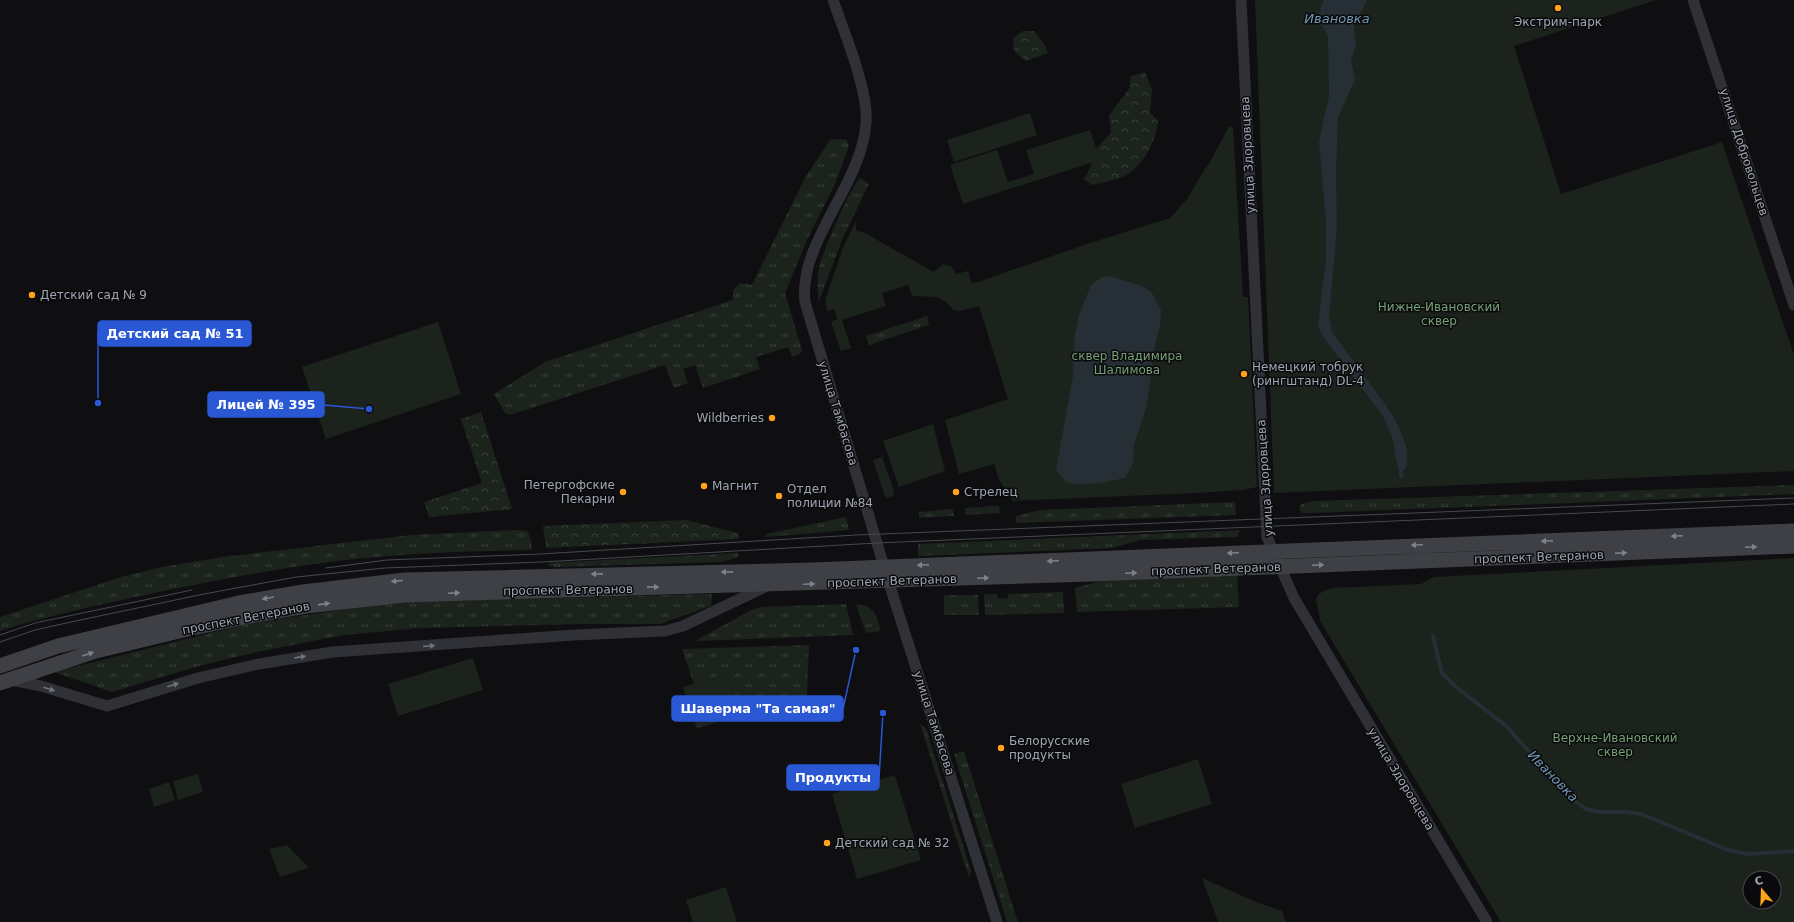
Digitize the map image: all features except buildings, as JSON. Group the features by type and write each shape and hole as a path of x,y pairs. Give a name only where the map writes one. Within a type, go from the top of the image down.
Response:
{"main road":[{"name":"проспект Ветеранов","path":"0,666 58,646 239,604 303,592 405,580 543,575 766,571 1084,560 1272,551 1794,531"},
{"name":"проспект Ветеранов","path":"5,682 96,651 244,617 371,598 436,593 770,585 1279,567 1794,546"}],"street":[{"name":"улица Тамбасова","path":"833,0 864,95 867,122 864,141 858,158 811,258 805,274 803,288 810,320 888,580 997,922"},
{"name":"улица Здоровцева","path":"1241,0 1267,537 1279,567 1298,605 1487,922"},
{"name":"улица Добровольцев","path":"1693,0 1794,304"},
{"path":"5,682 41,686 106,706 198,678 259,664 333,652 574,635 664,631 683,626 770,585"}],"green space":[{"name":"Нижне-Ивановский сквер","path":"1255,0 1656,0 1514,46 1561,194 1722,142 1794,355 1794,471 1274,493"},
{"path":"1023,31 1034,31 1045,45 1048,53 1026,61 1014,51 1013,38"},
{"path":"1145,72 1152,89 1150,112 1158,122 1150,147 1141,162 1128,174 1117,179 1092,185 1084,179 1091,166 1093,152 1111,133 1109,115 1129,89 1131,76"},
{"path":"1030,113 1037,135 954,162 947,140"},
{"name":"сквер Владимира Шалимова","path":"1229,126 1233,127 1243,297 1248,297 1257,487 1243,490 1196,493 1013,501 999,480 994,464 959,474 945,420 1008,399 979,306 960,311 953,310 947,303 938,297 912,296 908,285 882,293 886,306 842,320 851,348 841,351 831,322 838,319 834,309 827,311 825,300 844,245 856,222 856,231 863,232 934,272 943,264 951,266 956,274 968,271 972,284 1087,244 1170,218 1187,199 1209,164"},
{"path":"1090,130 1100,160 963,204 950,165 997,150 1008,182 1034,174 1026,150"},
{"path":"830,140 847,140 849,146 835,184 807,240 785,293 802,350 800,354 792,357 788,347 756,357 760,369 703,388 695,365 683,369 688,383 674,388 665,365 510,415 505,413 494,394 545,362 733,300 733,290 740,283 752,285 806,176"},
{"path":"860,178 869,184 842,240 819,301 818,280 821,261 850,193"},
{"path":"927,316 929,325 869,345 866,336"},
{"path":"438,322 461,394 326,439 302,367"},
{"path":"481,412 512,509 429,517 424,502 482,483 461,419"},
{"path":"933,424 945,471 899,487 883,441"},
{"path":"882,457 894,491 893,496 888,498 885,496 873,460"},
{"path":"1794,485 1794,494 1312,513 1302,513 1299,509 1301,504 1314,501"},
{"path":"1235,502 1236,515 1016,523 1016,516 1040,510"},
{"path":"999,506 1000,513 965,515 965,508"},
{"path":"953,509 954,516 919,518 919,512"},
{"path":"846,517 849,530 766,537 766,534"},
{"path":"686,520 738,533 739,539 546,548 543,526"},
{"path":"517,530 527,531 531,539 532,550 406,555 298,566 93,606 0,631 0,617 121,577 162,567 223,557 411,535"},
{"path":"1240,530 1237,537 1140,540 1112,548 918,556 918,544"},
{"path":"738,553 738,557 722,562 555,567 549,566 548,563"},
{"name":"Верхне-Ивановский сквер","path":"1794,558 1794,922 1501,922 1320,621 1316,600 1317,597 1324,591 1332,588 1421,584 1434,577"},
{"path":"1237,573 1239,607 1077,612 1075,588 1112,578"},
{"path":"1063,592 1064,613 985,615 984,594 997,594 998,599 1008,598 1008,594"},
{"path":"712,594 711,606 660,624 580,624 422,628 344,635 257,652 199,666 112,692 54,672 250,623 395,602"},
{"path":"944,595 978,595 979,615 944,615"},
{"path":"846,604 853,635 695,641 751,610 762,607"},
{"path":"856,604 867,607 874,612 881,631 866,633"},
{"path":"809,645 807,695 740,714 727,674 694,684 682,649"},
{"path":"473,658 483,690 398,716 388,684"},
{"path":"727,674 740,714 697,729 683,687"},
{"path":"920,724 926,728 971,871 969,878"},
{"path":"964,751 1018,922 1007,922 954,754"},
{"path":"1198,759 1212,804 1135,828 1121,784"},
{"path":"198,774 203,792 178,800 173,781"},
{"path":"895,775 921,860 857,879 832,794"},
{"path":"169,782 175,800 154,807 149,789"},
{"path":"287,845 309,868 280,877 269,849"},
{"path":"1202,878 1256,902 1282,911 1286,922 1218,922"},
{"path":"726,887 737,922 693,922 686,900"}],"water":[{"name":"Ивановка","path":"1324,0 1367,0 1354,26 1356,46 1351,59 1355,80 1338,117 1336,173 1337,227 1329,317 1332,332 1390,411 1397,425 1406,447 1407,463 1405,470 1398,469 1393,440 1383,416 1324,338 1318,326 1326,259 1326,222 1319,142 1329,96 1328,35 1320,22 1320,9"},
{"path":"1110,276 1144,287 1152,293 1161,310 1160,325 1153,354 1147,405 1134,445 1133,463 1125,478 1094,484 1069,483 1064,480 1056,470 1073,376 1074,340 1079,315 1091,285 1102,277"}],"waterway":[{"name":"Ивановка","path":"1401,464 1401,476"},
{"name":"Ивановка","path":"1433,636 1442,673 1455,686 1506,726 1571,798 1586,809 1600,812 1627,812 1641,814 1728,850 1748,854 1794,851"}],"tram line":[{"path":"326,568 387,560 540,554 856,535 1794,498"},
{"path":"0,642 35,630 204,594 296,577 385,568 542,562 877,543 1794,504"},
{"path":"0,635 35,623 192,590"}],"place":[{"name":"Экстрим-парк","path":"1558,8"},
{"name":"Детский сад № 9","path":"32,295"},
{"name":"Немецкий тобрук (рингштанд) DL-4","path":"1244,374"},
{"name":"Детский сад № 51","path":"98,403"},
{"name":"Лицей № 395","path":"369,409"},
{"name":"Wildberries","path":"772,418"},
{"name":"Магнит","path":"704,486"},
{"name":"Петергофские Пекарни","path":"623,492"},
{"name":"Стрелец","path":"956,492"},
{"name":"Отдел полиции №84","path":"779,496"},
{"name":"Шаверма \"Та самая\"","path":"856,650"},
{"name":"Продукты","path":"883,713"},
{"name":"Белорусские продукты","path":"1001,748"},
{"name":"Детский сад № 32","path":"827,843"}]}
